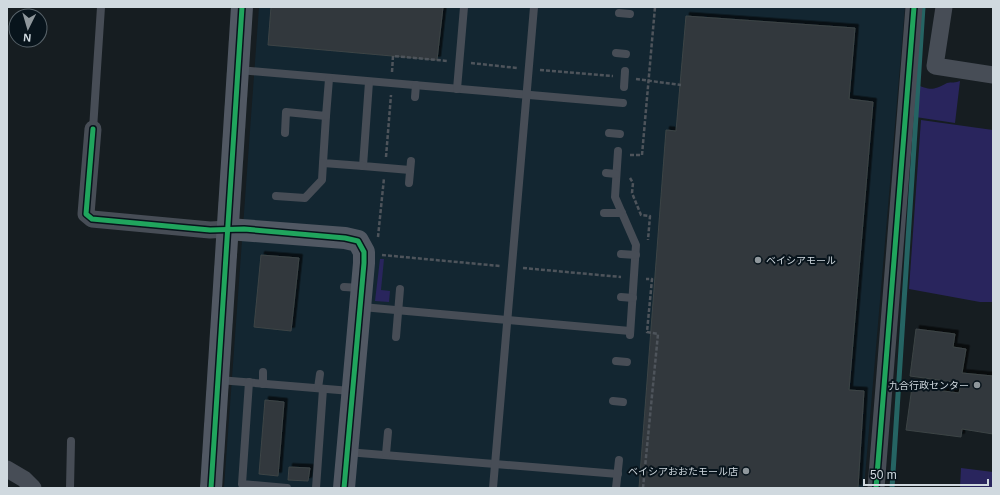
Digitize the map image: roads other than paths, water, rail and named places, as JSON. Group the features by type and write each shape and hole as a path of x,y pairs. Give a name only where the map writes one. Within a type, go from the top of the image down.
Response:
{"street":[{"path":"210,488 242,7"},
{"path":"876,488 914,7"},
{"path":"944,7 935,66 993,75"},
{"path":"93,129 86,214 92,219 210,230 228,229 345,238 358,241 364,252 355,294 352,391 344,488"},
{"path":"7,469 24,479 33,488"}],"lane":[{"path":"93,129 101,7"},
{"path":"457,89 464,7"},
{"path":"493,488 534,7"},
{"path":"619,13 630,14"},
{"path":"616,53 626,54"},
{"path":"238,70 623,104"},
{"path":"624,87 625,71"},
{"path":"276,196 305,198 322,180 329,79"},
{"path":"363,166 369,82"},
{"path":"415,97 416,85"},
{"path":"285,134 286,112 326,116"},
{"path":"609,133 620,134"},
{"path":"355,294 398,311 507,320 630,333 636,245 615,197 618,151"},
{"path":"409,183 411,161"},
{"path":"323,163 410,170"},
{"path":"606,173 616,174"},
{"path":"604,213 622,213"},
{"path":"621,254 636,255"},
{"path":"396,337 400,289"},
{"path":"621,297 633,298"},
{"path":"616,361 627,362"},
{"path":"263,372 263,384"},
{"path":"316,488 321,388 320,374"},
{"path":"218,380 352,391"},
{"path":"249,382 242,484 287,488"},
{"path":"613,401 623,402"},
{"path":"386,454 388,432"},
{"path":"70,488 71,441"},
{"path":"347,452 618,474"},
{"path":"616,488 619,460"}],"waterway":[{"path":"892,488 923,7"}],"place":[{"name":"ベイシアモール","path":"758,260"},
{"name":"九合行政センター","path":"977,385"},
{"name":"ベイシアおおたモール店","path":"746,471"}]}
